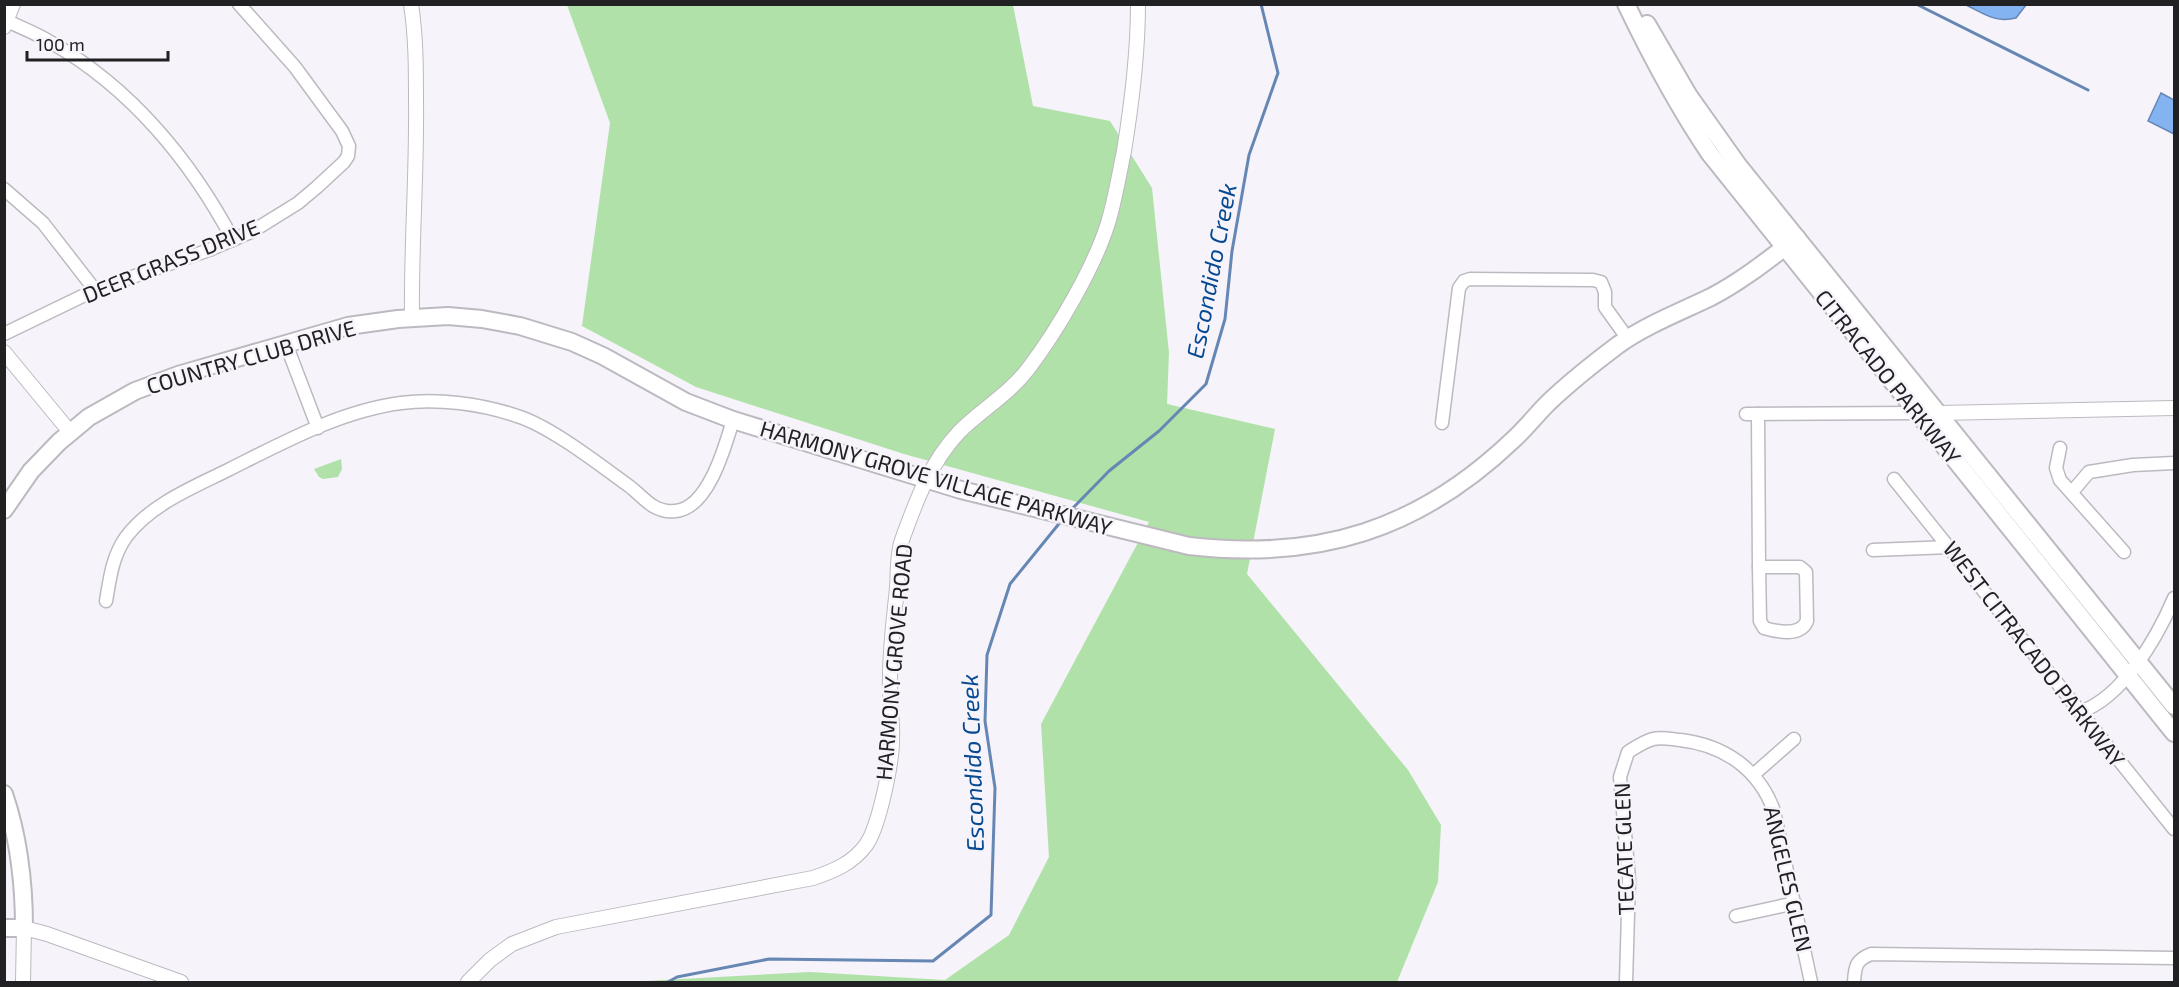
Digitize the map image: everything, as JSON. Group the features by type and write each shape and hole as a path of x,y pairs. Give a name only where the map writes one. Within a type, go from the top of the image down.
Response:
{"main road":[{"name":"CITRACADO PARKWAY","path":"1626,4 1659,70 1690,125 1710,154 1939,413 2175,706"},
{"name":"CITRACADO PARKWAY","path":"1638,4 1665,57 1707,123 1790,243 1918,413 2175,733"},
{"name":"HARMONY GROVE VILLAGE PARKWAY","path":"412,318 448,316 473,318 553,335 603,356 686,402 733,420 961,490 1189,546 1269,551 1313,545 1359,534 1397,520 1445,495 1513,440 1548,403 1591,365 1628,339 1735,283 1790,243"},
{"name":"COUNTRY CLUB DRIVE","path":"4,510 31,471 70,432 116,400 178,375 348,326 412,318"},
{"path":"1918,413 1930,414 1952,439 1962,442"},
{"path":"4,794 12,819 21,865 24,928 4,928"}],"street":[{"path":"13,4 6,24 53,43 110,83 145,116 198,182 233,240"},
{"name":"DEER GRASS DRIVE","path":"4,334 95,290 233,240 266,224 298,203 344,162 349,148 342,131 295,67 239,4"},
{"path":"411,4 416,36 417,115 417,162 411,249 412,318"},
{"name":"HARMONY GROVE ROAD","path":"468,982 490,960 512,944 556,927 813,878 847,864 868,842 875,828 892,743 890,675 900,544 926,478 957,435 1026,372 1050,337 1096,253 1108,224 1129,121 1137,66 1138,4"},
{"path":"4,189 44,223 95,290"},
{"path":"1442,423 1459,288 1464,281 1482,279 1601,282 1605,291 1605,307 1628,339"},
{"path":"286,344 318,428"},
{"path":"4,352 70,432"},
{"path":"106,601 115,557 127,536 144,518 177,496 277,445 364,411 401,403 436,402 492,409 531,422 601,466 652,505 659,509 676,511 688,507 702,495 725,445 733,420"},
{"path":"1939,413 2175,408"},
{"path":"1759,567 1800,567 1806,572 1807,621 1804,627 1797,631 1774,631 1764,628 1761,621 1752,414 1918,413"},
{"path":"2060,448 2057,475 2124,552"},
{"path":"2072,492 2089,472 2133,465 2175,464"},
{"name":"WEST CITRACADO PARKWAY","path":"1894,479 2175,829"},
{"path":"1873,550 1950,547"},
{"path":"2080,712 2096,706 2128,675 2170,619 2175,598"},
{"name":"ANGELES GLEN","path":"1628,752 1655,738 1691,741 1724,752 1741,763 1768,792 1795,903 1811,982"},
{"path":"1753,775 1794,740"},
{"name":"TECATE GLEN","path":"1626,982 1629,879 1620,777 1628,752"},
{"path":"1736,916 1795,903"},
{"path":"23,982 24,928 47,934 180,982"},
{"path":"1854,982 1860,958 1871,954 2175,958"}],"green space":[{"path":"567,5 1013,5 1033,106 1110,121 1152,188 1169,353 1167,404 1275,429 1247,574 1408,770 1441,825 1438,882 1397,982 627,982 810,972 945,980 1009,935 1049,857 1041,724 1149,522 904,454 696,387 582,326 610,123"},
{"path":"341,459 342,469 338,477 323,479 314,469"}],"water":[{"path":"1966,5 2026,5 2016,18 2002,19 1990,17"},
{"path":"2161,93 2174,100 2174,134 2148,121"}],"waterway":[{"name":"Escondido Creek","path":"1070,511 1109,471 1159,431 1206,384 1225,319 1232,251 1249,155 1278,73 1261,4"},
{"path":"1916,4 2088,90"},
{"name":"Escondido Creek","path":"668,982 677,977 769,959 933,961 991,915 995,788 985,721 987,655 1010,584 1062,520"}]}
